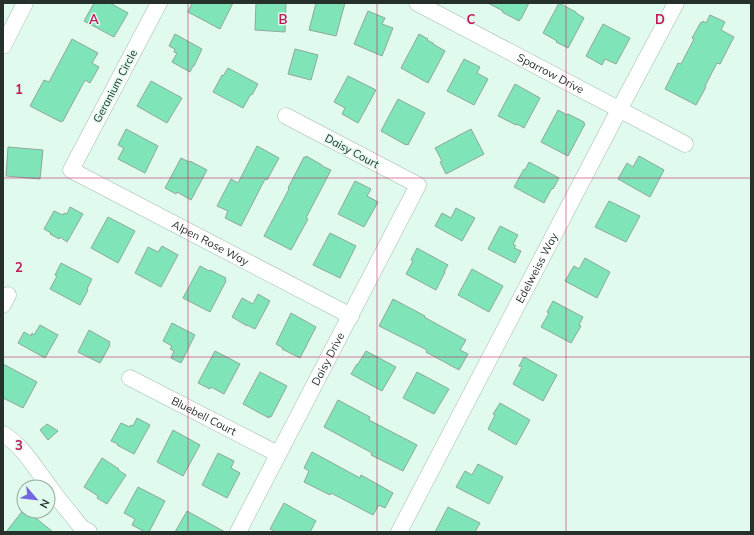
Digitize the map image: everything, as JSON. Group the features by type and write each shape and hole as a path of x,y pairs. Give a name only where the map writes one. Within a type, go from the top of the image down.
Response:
{"street":[{"path":"3,46 25,3"},
{"name":"Geranium Circle","path":"71,170 159,3"},
{"name":"Sparrow Drive","path":"417,3 685,144"},
{"name":"Edelweiss Way","path":"399,532 676,3"},
{"name":"Daisy Court","path":"286,116 418,185"},
{"name":"Alpen Rose Way","path":"71,170 351,316"},
{"name":"Daisy Drive","path":"238,532 418,185"},
{"name":"Bluebell Court","path":"130,378 278,454"},
{"path":"3,434 11,438 32,461 49,486 82,528 89,532"}],"building":[{"path":"94,3 110,3 128,13 114,37 84,21"},
{"path":"192,3 233,3 220,29 188,12"},
{"path":"256,3 286,3 285,32 255,30"},
{"path":"316,3 345,3 336,36 309,30"},
{"path":"488,3 529,3 519,21"},
{"path":"559,3 584,18 568,48 543,33"},
{"path":"368,11 385,18 382,24 393,28 382,56 354,44"},
{"path":"710,15 725,22 721,30 734,37 720,64 717,63 696,105 665,89 678,63 681,64 694,39 692,38 701,22 702,23 703,21 706,23"},
{"path":"603,24 630,38 616,64 605,59 602,65 586,56"},
{"path":"175,34 202,49 190,72 172,62 177,53 174,52 175,49 169,46"},
{"path":"419,34 445,51 428,83 401,68"},
{"path":"72,39 98,53 92,63 99,67 90,83 85,80 63,121 61,122 30,106 44,80 49,82"},
{"path":"295,49 318,55 311,80 288,74"},
{"path":"464,59 480,67 477,73 488,79 474,105 447,91"},
{"path":"228,68 258,84 243,108 213,92 222,75 223,76"},
{"path":"348,76 376,90 358,123 342,114 345,108 334,102"},
{"path":"151,81 182,98 167,123 137,106"},
{"path":"515,84 540,98 524,128 498,116"},
{"path":"398,99 425,113 408,145 381,131"},
{"path":"558,110 584,122 585,124 568,156 541,142"},
{"path":"126,129 158,146 145,173 118,159 124,148 118,145"},
{"path":"471,129 484,154 446,174 440,162 442,161 435,148"},
{"path":"257,146 279,158 267,180 265,179 241,226 225,218 228,211 217,206 231,179 238,183"},
{"path":"8,147 43,150 40,179 6,176"},
{"path":"306,156 331,170 306,218 308,219 291,250 264,236 304,157 306,158"},
{"path":"639,156 664,170 650,197 618,179 627,163 633,167"},
{"path":"181,158 207,170 191,200 177,192 176,194 165,188"},
{"path":"529,162 559,178 544,203 514,187"},
{"path":"355,181 371,189 367,196 378,202 364,227 338,214"},
{"path":"609,201 640,216 626,242 595,227"},
{"path":"70,207 83,214 67,242 60,237 59,239 50,234 51,233 44,229 54,211 63,215 64,213 67,214"},
{"path":"456,208 475,218 462,241 435,226 442,213 451,218"},
{"path":"108,217 135,231 118,263 91,248"},
{"path":"500,226 518,235 513,244 516,246 514,248 521,251 515,263 488,249"},
{"path":"330,233 356,246 340,278 313,265"},
{"path":"162,246 178,255 161,287 135,273 148,247 158,252"},
{"path":"417,248 448,265 436,290 406,274 413,261 411,260"},
{"path":"585,258 610,272 597,298 565,281 574,266 579,269"},
{"path":"61,263 92,279 80,305 50,289 57,276 55,275"},
{"path":"200,266 226,278 226,281 210,312 183,298"},
{"path":"472,269 503,286 489,312 458,295"},
{"path":"258,294 270,301 255,329 232,317 242,298 253,304"},
{"path":"393,299 466,340 460,350 468,354 459,370 426,352 427,350 379,326"},
{"path":"553,301 583,317 579,325 581,326 571,343 541,327 549,313 547,312"},
{"path":"291,313 316,327 300,358 282,349 283,348 276,344"},
{"path":"172,323 195,335 181,363 171,358 174,351 170,349 172,346 163,341"},
{"path":"40,325 58,335 45,358 18,343 24,332 31,336 32,333 34,335"},
{"path":"89,330 110,342 110,345 100,363 78,352"},
{"path":"215,351 240,364 224,394 211,387 210,389 198,383"},
{"path":"366,351 396,367 382,391 351,374"},
{"path":"524,357 557,375 543,401 513,384 522,367 519,366"},
{"path":"3,364 37,382 23,408 3,398"},
{"path":"260,372 287,386 271,417 269,416 269,418 243,404"},
{"path":"417,372 449,389 434,414 403,398"},
{"path":"338,400 370,417 369,420 417,445 403,471 371,455 372,453 324,427"},
{"path":"500,403 530,420 516,445 488,429 495,415 493,414"},
{"path":"137,418 150,425 134,454 111,441 121,423 130,427 131,425 133,426"},
{"path":"47,424 58,431 48,440 40,430"},
{"path":"173,430 200,445 183,476 157,462"},
{"path":"312,452 360,478 361,475 393,493 385,508 379,505 373,515 331,493 330,495 304,482 309,471 304,468"},
{"path":"218,453 234,461 231,468 240,473 227,498 202,485"},
{"path":"102,458 126,475 107,504 84,487"},
{"path":"478,464 503,477 489,504 456,487 465,471 472,475"},
{"path":"138,487 165,501 149,532 145,532 132,525 135,519 124,513"},
{"path":"284,503 316,521 310,532 276,532 270,529"},
{"path":"448,507 480,523 475,532 435,532"},
{"path":"187,511 225,532 175,532"},
{"path":"16,519 37,519 53,532 6,532"}]}
